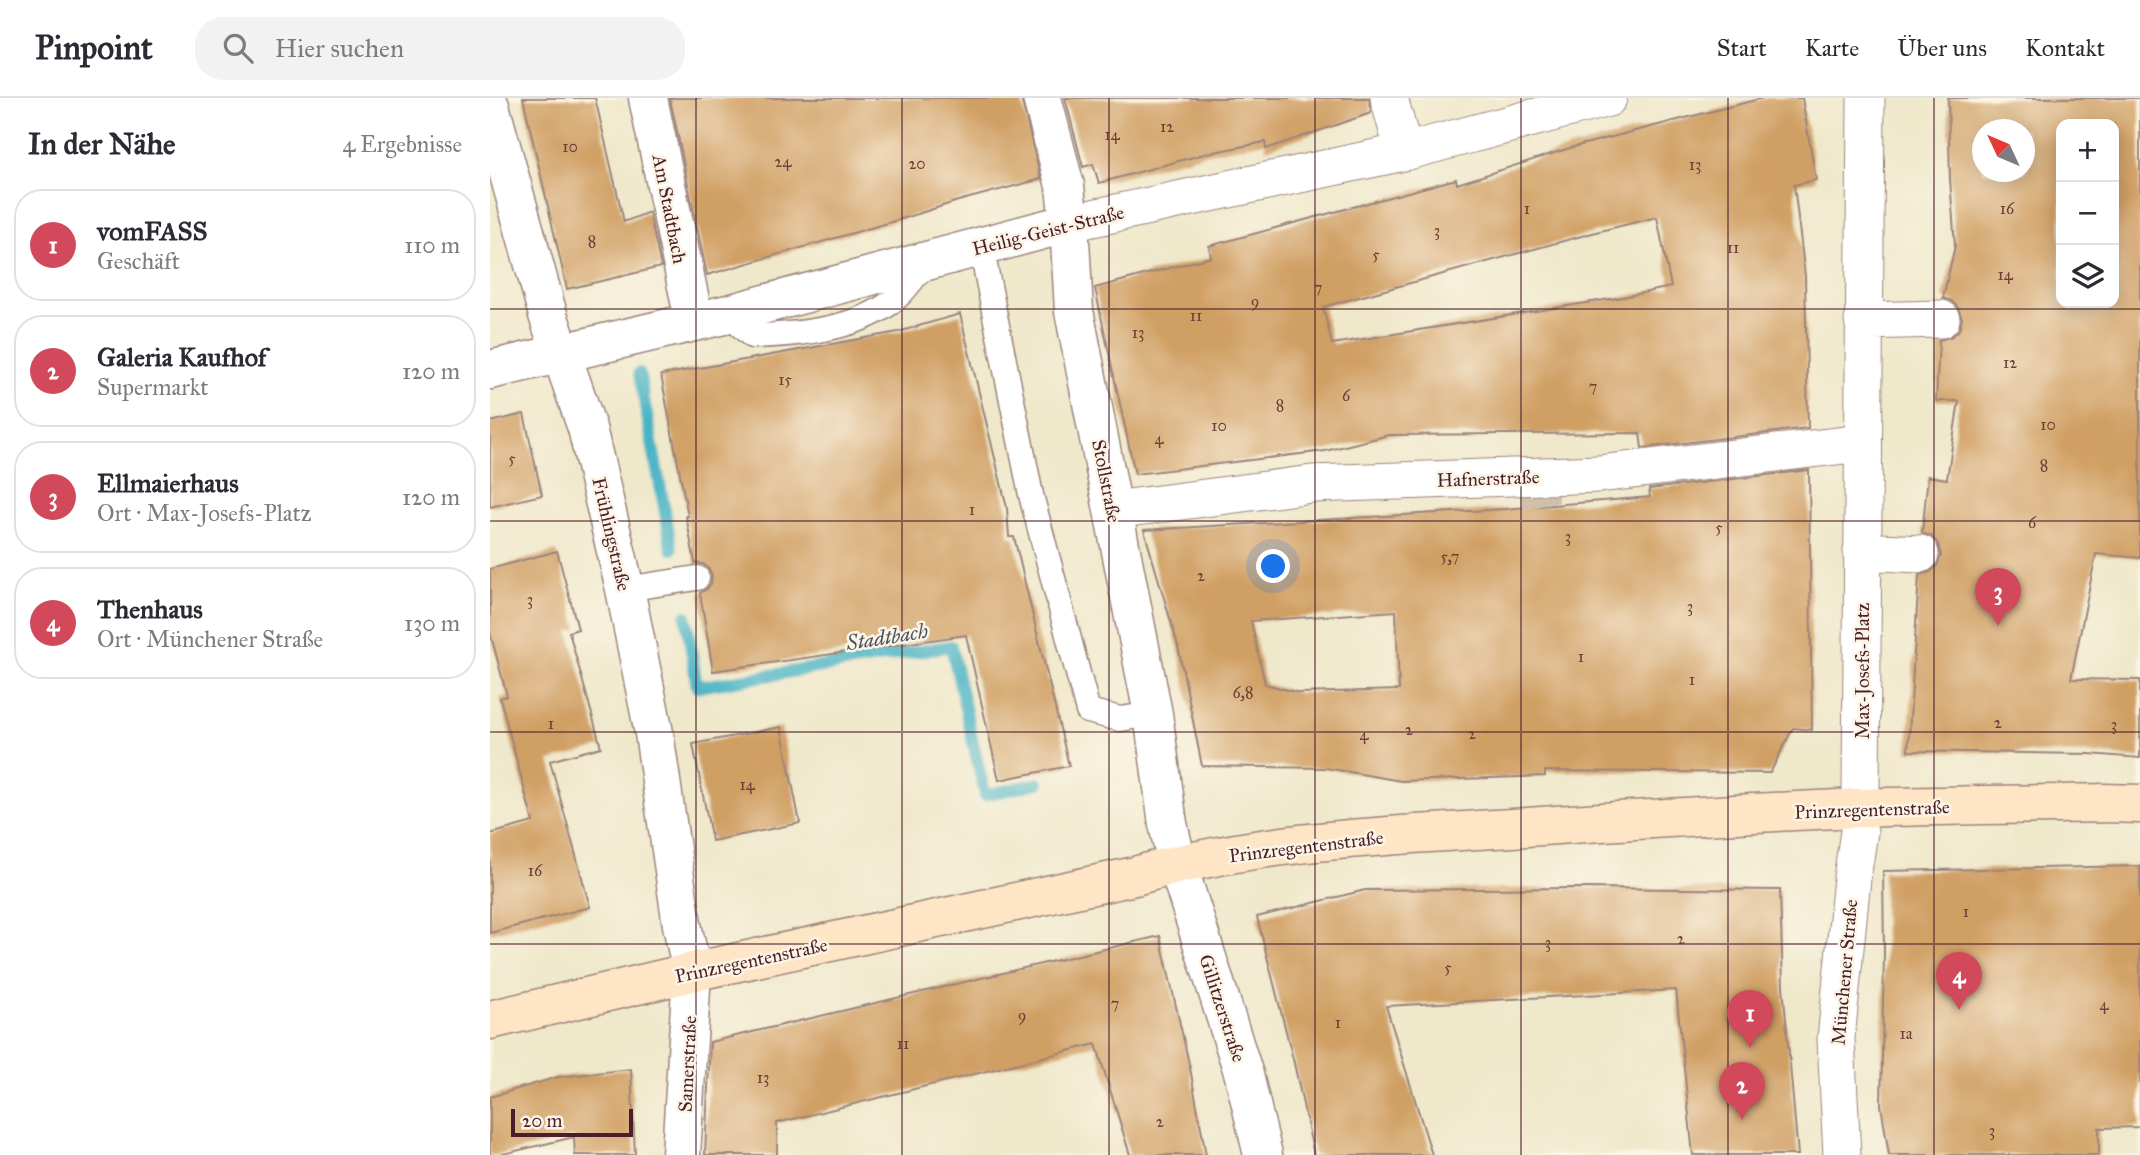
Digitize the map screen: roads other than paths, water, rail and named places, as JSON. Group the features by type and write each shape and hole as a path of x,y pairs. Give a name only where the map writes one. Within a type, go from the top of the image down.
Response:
{"main road":[{"name":"Prinzregentenstraße","path":"490,1020 692,972 1135,876 1177,863 1353,838 1861,808 2140,804"}],"street":[{"name":"Am Stadtbach","path":"648,98 711,317"},
{"name":"Stollstraße","path":"1042,98 1065,186 1073,311 1153,714 1168,824 1177,863"},
{"path":"1389,98 1404,152"},
{"name":"Heilig-Geist-Straße","path":"490,370 856,281 1069,223 1404,152 1608,98"},
{"name":"Max-Josefs-Platz","path":"1861,792 1866,98"},
{"name":"Frühlingstraße","path":"490,106 497,161 587,428 625,589 653,733 682,925 692,972"},
{"path":"1863,321 1941,319"},
{"name":"Hafnerstraße","path":"1113,510 1312,484 1599,474 1862,443"},
{"path":"1862,551 1920,554"},
{"name":"Münchener Straße","path":"1842,1155 1836,1039 1859,832"},
{"name":"Gillitzerstraße","path":"1177,863 1244,1075 1263,1155"},
{"name":"Samerstraße","path":"681,1155 692,972"}],"lane":[{"path":"981,246 1031,495 1088,712 1120,719 1153,714"},
{"path":"625,589 697,578"}],"waterway":[{"name":"Stadtbach","path":"639,373 672,549"},
{"name":"Stadtbach","path":"686,616 697,687 951,646 985,795 1038,783"}],"tunnel":[{"path":"1535,476 1541,506"}],"place":[{"name":"Ellmaierhaus","path":"1998,626"},
{"name":"Thenhaus","path":"1959,1010"},
{"name":"vomFASS","path":"1750,1048"},
{"name":"Galeria Kaufhof","path":"1742,1120"}]}
